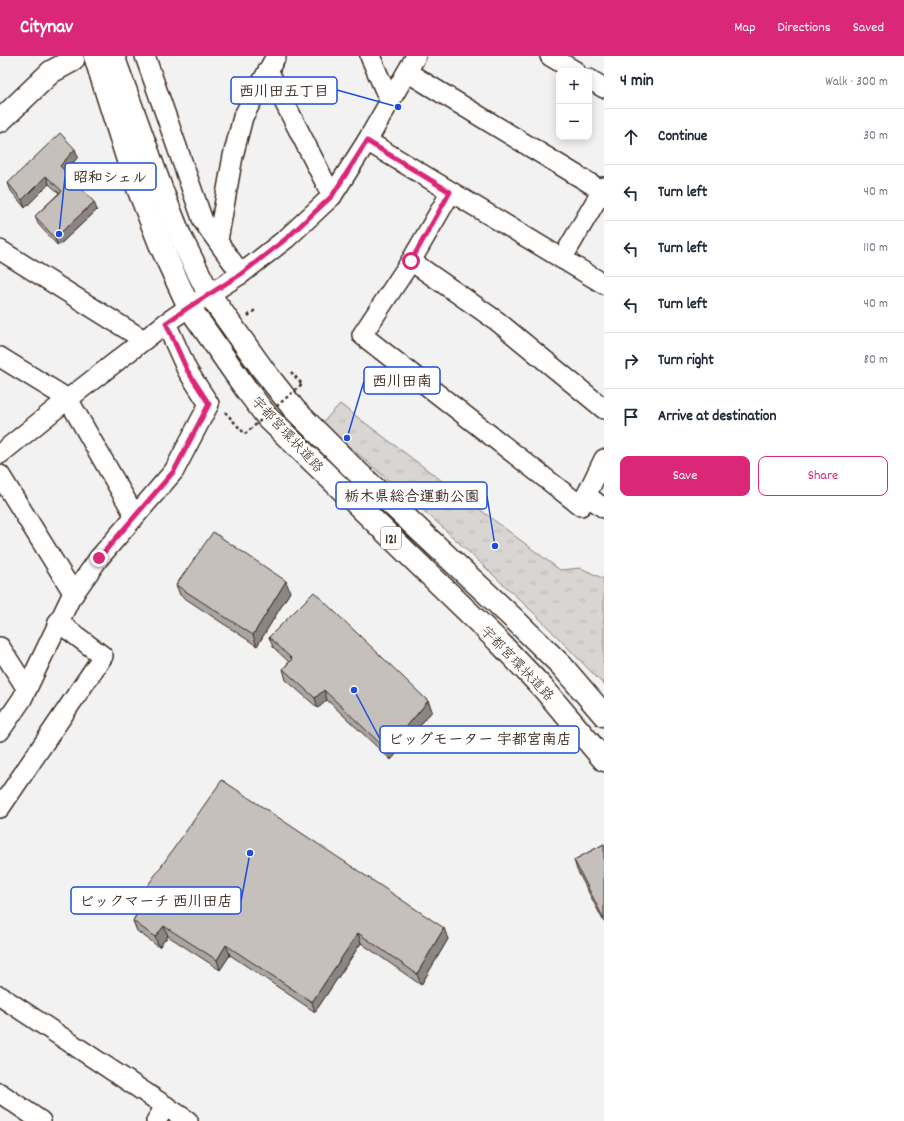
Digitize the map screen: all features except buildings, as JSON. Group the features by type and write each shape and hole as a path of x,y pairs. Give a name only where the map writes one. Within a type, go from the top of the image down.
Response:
{"main road":[{"name":"宇都宮環状道路","path":"95,56 132,173 160,244 189,307 246,389 268,418 508,651 543,688 604,760"},
{"name":"宇都宮環状道路","path":"113,56 177,230 209,294 264,371 294,409 351,466 562,665 604,715"},
{"path":"0,121 51,72 75,57"}],"street":[{"path":"145,56 203,221 241,274"},
{"path":"370,56 390,102"},
{"path":"550,56 570,68"},
{"path":"218,240 233,156 243,117 272,63"},
{"path":"272,63 332,196"},
{"path":"0,454 166,323 241,274 287,238 332,196 367,141 412,64 603,188 562,259"},
{"path":"592,81 604,88"},
{"path":"367,141 604,284"},
{"path":"450,192 411,261 362,334 581,506 604,459"},
{"path":"0,250 144,340"},
{"path":"411,261 497,321 604,409"},
{"path":"0,731 22,699 58,622 74,594 99,558 174,471 209,404 187,370 166,323"},
{"path":"0,357 68,399 135,516"},
{"path":"0,476 74,594"},
{"path":"586,496 604,508"},
{"path":"0,808 103,656 58,622"},
{"path":"0,647 27,689"},
{"path":"0,996 161,1114 188,1121"},
{"path":"0,1093 42,1121"}],"path":[{"path":"224,410 245,434 302,384"},
{"path":"252,424 257,430"}],"green space":[{"path":"340,404 560,570 581,568 604,579 604,685 537,616 439,524 322,423"}],"place":[{"name":"西川田五丁目","path":"398,107"},
{"name":"昭和シェル","path":"59,234"},
{"name":"西川田南","path":"347,438"},
{"name":"栃木県総合運動公園","path":"495,546"},
{"name":"ビッグモーター 宇都宮南店","path":"354,690"},
{"name":"ビックマーチ 西川田店","path":"250,853"}],"route":[{"path":"99,558 174,471 209,404 187,370 166,323 241,274 287,238 332,196 367,141 450,192 411,261"}]}
